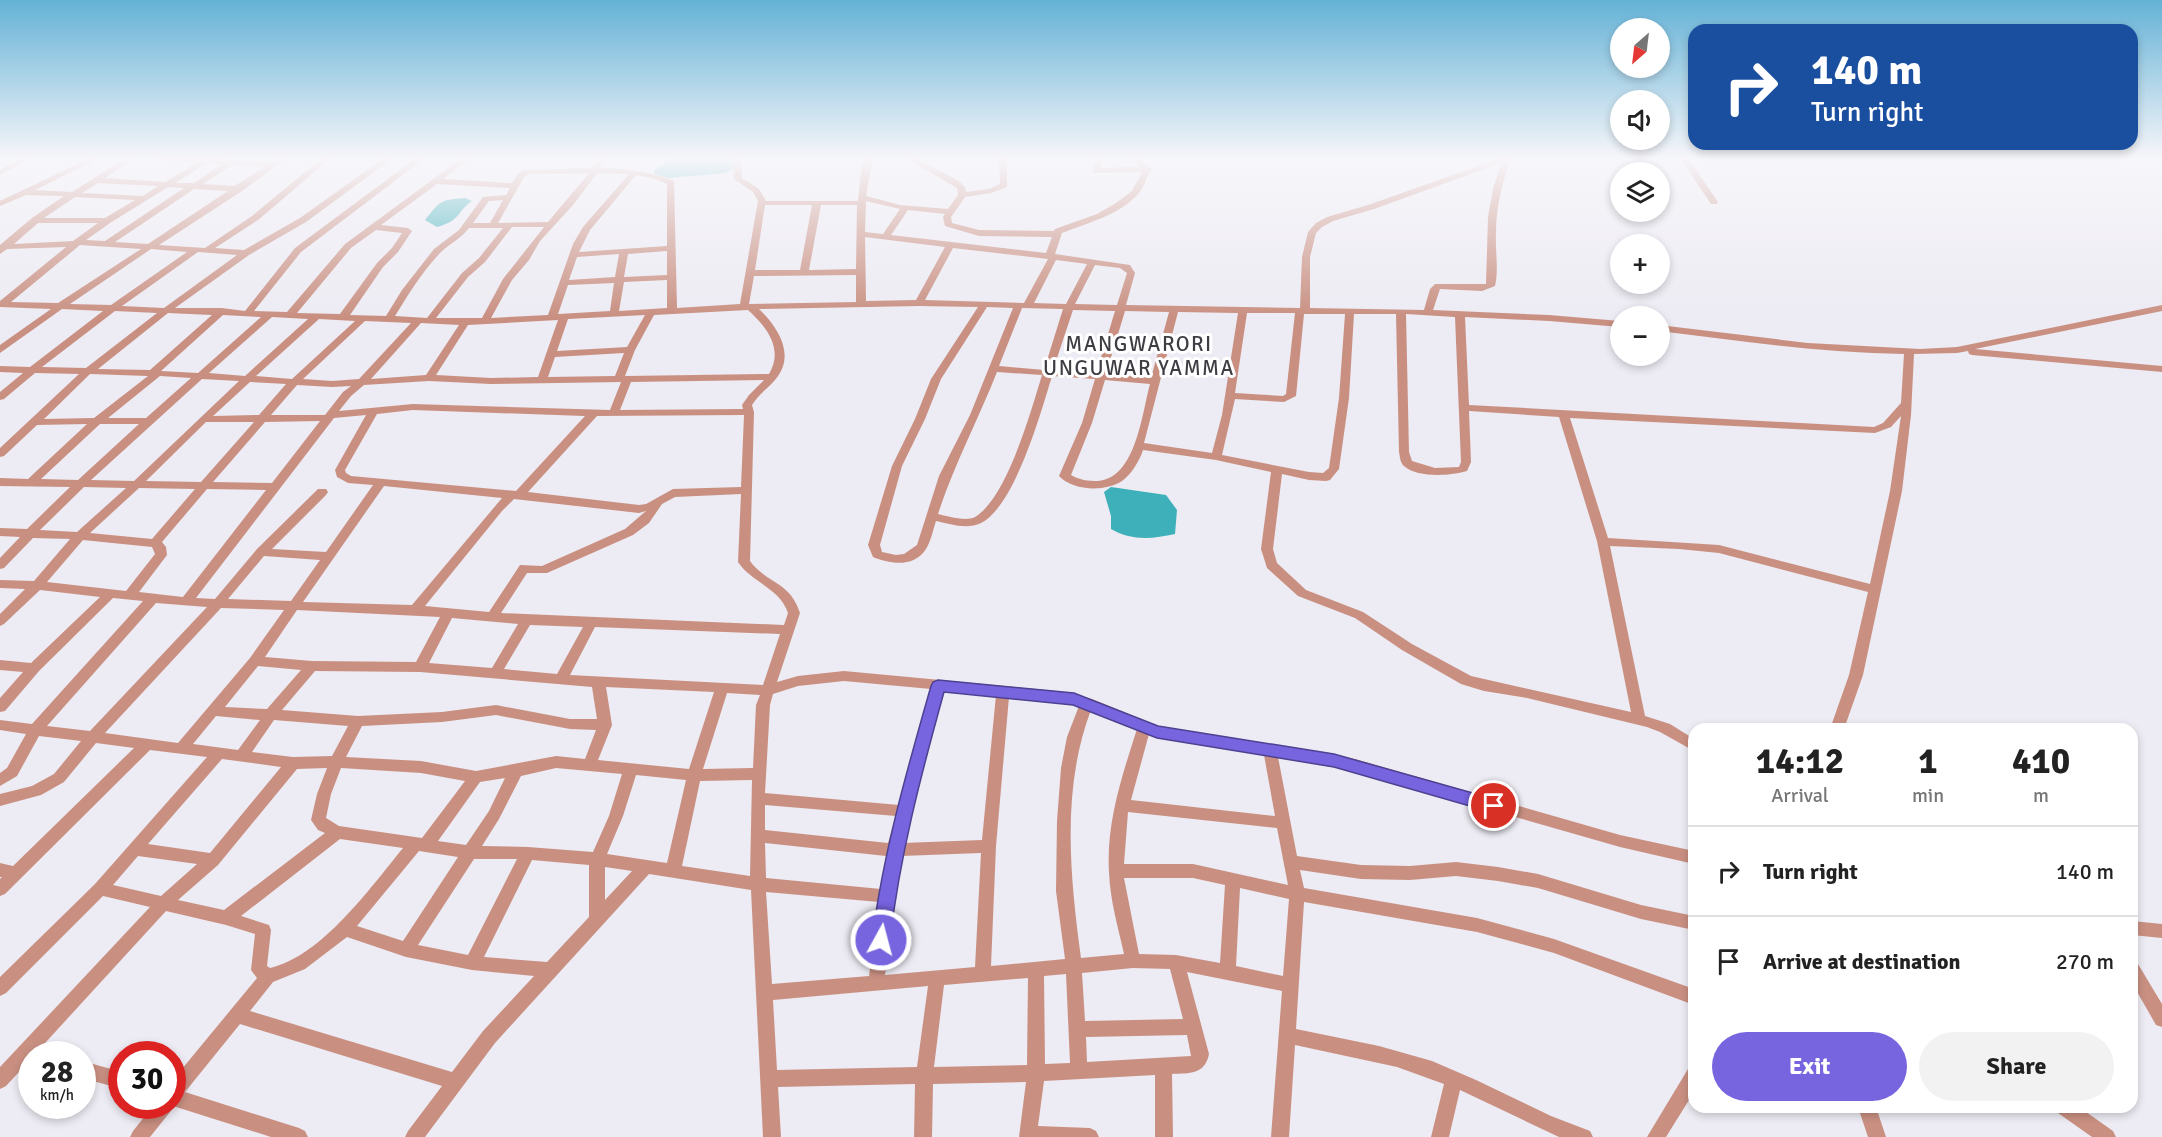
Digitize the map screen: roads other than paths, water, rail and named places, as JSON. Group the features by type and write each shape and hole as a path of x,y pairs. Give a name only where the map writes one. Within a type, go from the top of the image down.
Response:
{"street":[{"path":"1,248 48,211"},
{"path":"1,307 76,243 122,211"},
{"path":"108,243 156,211"},
{"path":"0,350 62,305 206,211"},
{"path":"0,397 30,371 113,308 263,211"},
{"path":"0,454 87,372 168,309 246,253 315,211"},
{"path":"248,313 297,250 349,211"},
{"path":"291,314 337,257 395,211"},
{"path":"389,319 405,292 437,251 467,226 478,211"},
{"path":"493,225 501,211"},
{"path":"485,321 508,279 526,258 536,240 562,211"},
{"path":"552,318 573,255 586,229 601,211"},
{"path":"671,211 672,310"},
{"path":"748,307 750,273 761,211"},
{"path":"804,273 816,211"},
{"path":"861,303 863,211"},
{"path":"885,237 903,211"},
{"path":"942,211 950,212 947,217 948,224 960,230 979,233 1055,234 1063,228 1109,211"},
{"path":"1230,396 1284,399 1291,396 1303,310 1306,257 1312,232 1330,219 1357,211"},
{"path":"1428,312 1438,286 1482,288 1490,286 1492,278 1491,211"},
{"path":"35,220 107,221"},
{"path":"467,226 551,224"},
{"path":"186,602 347,394 362,382 482,260 510,225"},
{"path":"344,316 380,265 395,250 408,231 375,227"},
{"path":"862,234 1121,265 1130,270 1087,423 1065,476 1078,482 1112,482 1124,473 1140,446 1174,309"},
{"path":"985,304 936,379 897,466 874,545 877,554 894,560 907,558 918,553 922,546 945,476 1024,305 1052,257 1055,234"},
{"path":"1,248 108,243 246,253"},
{"path":"919,303 951,244"},
{"path":"573,255 672,248"},
{"path":"614,314 624,251"},
{"path":"932,517 971,522 989,511 1005,485 1022,449 1049,374 1069,306 1092,262"},
{"path":"750,273 861,272"},
{"path":"563,283 672,277"},
{"path":"1,307 14,304 62,305 485,321 672,310 919,303 1401,311 1610,323"},
{"path":"748,307 766,319 779,345 781,362 772,377 749,400 747,405 750,412 744,562 748,569 782,590 788,597 794,613 763,705 758,798 758,884 772,1137"},
{"path":"1957,350 2162,308"},
{"path":"1216,457 1230,396 1243,310"},
{"path":"1140,446 1216,457 1309,476 1326,477 1334,469 1344,398 1350,310"},
{"path":"152,372 222,311"},
{"path":"1401,311 1404,452 1407,463 1422,469 1455,472 1463,469 1466,462 1460,314"},
{"path":"614,413 630,350 651,312"},
{"path":"0,565 29,533 148,421 270,314"},
{"path":"0,621 37,585 80,536 203,419 317,316"},
{"path":"542,380 564,317"},
{"path":"155,543 293,383 363,318"},
{"path":"429,378 465,321"},
{"path":"1670,329 1828,347 1909,352 1957,350 2162,369"},
{"path":"551,354 630,350"},
{"path":"1839,723 1856,675 1896,491 1909,352"},
{"path":"0,369 152,372 293,383 429,378 491,381 772,377"},
{"path":"995,369 1155,381"},
{"path":"30,483 98,421 157,374 152,372"},
{"path":"1463,408 1875,430 1887,425 1906,403"},
{"path":"203,419 329,417 423,407 594,413 750,412"},
{"path":"373,412 340,470 341,475 348,479 639,509 673,493 747,490"},
{"path":"415,610 464,548 594,413"},
{"path":"1564,415 1603,541 1639,720"},
{"path":"33,422 148,421"},
{"path":"1277,470 1269,517 1269,557 1271,565 1302,593 1359,615 1407,647 1466,680 1639,720 1665,728 1688,742"},
{"path":"0,492 5,482 80,485 274,486"},
{"path":"182,748 255,661 380,484"},
{"path":"0,800 36,791 59,778 92,738 219,602 261,552 322,492"},
{"path":"492,617 524,568 543,570 629,532 645,520 658,502"},
{"path":"0,532 155,543 160,547 161,555 130,595"},
{"path":"1603,541 1620,544 1679,545 1719,549 1874,589"},
{"path":"261,552 327,556"},
{"path":"0,584 37,585 186,602 415,610 526,620 787,630"},
{"path":"0,707 34,668 111,593"},
{"path":"4,774 36,729 153,598"},
{"path":"420,667 448,614"},
{"path":"495,674 526,620"},
{"path":"561,680 592,621"},
{"path":"255,661 312,666 420,667 561,680 769,690 798,681 844,676 1057,696 1087,703 1144,727 1170,734 1355,765 1620,841 1688,857"},
{"path":"0,665 34,668"},
{"path":"241,757 269,717 312,666"},
{"path":"589,765 605,725 605,712 598,682"},
{"path":"876,984 894,850 938,686"},
{"path":"674,872 694,775 723,687"},
{"path":"983,974 989,846 1003,691"},
{"path":"1079,1070 1074,967 1064,891 1064,821 1068,768 1074,737 1087,703"},
{"path":"213,711 269,717 358,721 442,717 496,710 570,724 605,725"},
{"path":"358,721 335,762 318,820 323,826 338,832 468,852 528,853 597,859 758,884 887,896"},
{"path":"0,725 293,763 335,762 421,767 476,777 516,771 550,762 694,775 760,774"},
{"path":"1133,961 1116,871 1121,805 1144,727"},
{"path":"0,889 147,744"},
{"path":"1270,750 1297,894 1280,1137"},
{"path":"0,988 100,889 218,754"},
{"path":"41,1041 164,903 213,860 293,763"},
{"path":"597,920 597,859 616,816 631,768"},
{"path":"406,950 505,798 516,771"},
{"path":"186,1079 268,976 290,969 345,928 442,820 476,777"},
{"path":"758,798 903,811"},
{"path":"1121,805 1285,823"},
{"path":"226,918 338,832"},
{"path":"758,836 894,850 989,846"},
{"path":"135,849 213,860"},
{"path":"472,963 528,853"},
{"path":"1292,862 1361,872 1410,873 1456,869 1498,874 1538,881 1641,912 1688,922"},
{"path":"414,1137 489,1036 644,868"},
{"path":"0,870 16,873"},
{"path":"1116,871 1193,871 1297,894 1477,925 1554,946 1688,994"},
{"path":"1228,971 1233,881"},
{"path":"100,889 226,918 263,930 259,970 268,976"},
{"path":"345,928 406,950 472,963 549,970"},
{"path":"2138,929 2162,931"},
{"path":"763,993 1133,961 1176,962 1292,985"},
{"path":"768,1079 1036,1073 1187,1065 1199,1060 1200,1054 1176,962"},
{"path":"1036,970 1036,1073 1028,1136 1090,1137"},
{"path":"923,1137 924,1076 937,978"},
{"path":"2138,979 2162,1019"},
{"path":"237,1015 454,1081"},
{"path":"1077,1029 1194,1027"},
{"path":"1288,1035 1411,1063 1454,1080 1538,1121 1584,1137"},
{"path":"0,1080 18,1064"},
{"path":"1163,1066 1164,1137"},
{"path":"1440,1137 1454,1080"},
{"path":"1656,1137 1688,1085"},
{"path":"186,1101 298,1137"},
{"path":"1869,1113 1877,1137"},
{"path":"2073,1113 2107,1137"},
{"path":"138,1137 153,1119"}],"water":[{"path":"432,211 462,211 451,222 437,227 425,220"},
{"path":"1111,487 1166,495 1177,510 1175,534 1142,538 1127,536 1111,529 1111,516 1104,492"}],"district":[{"name":"MANGWARORI UNGUWAR YAMMA","path":"1139,356"}]}
